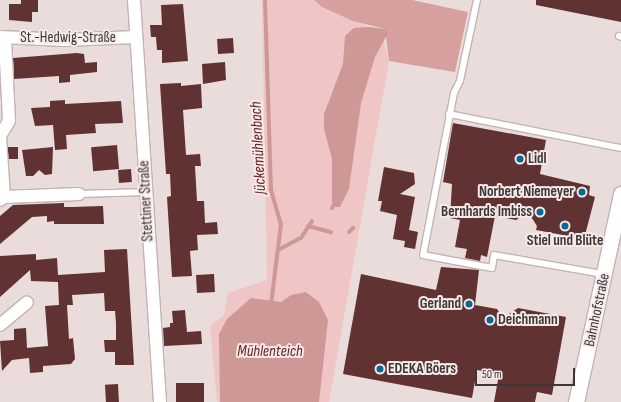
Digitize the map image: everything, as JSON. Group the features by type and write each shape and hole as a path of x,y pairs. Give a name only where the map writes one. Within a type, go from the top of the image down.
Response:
{"street":[{"name":"Stettiner Straße","path":"134,0 160,402"},
{"name":"St.-Hedwig-Straße","path":"2,37 65,40 136,37"},
{"path":"2,37 9,121 0,136 2,198 78,194"},
{"name":"Bahnhofstraße","path":"576,402 605,274 621,194"},
{"path":"0,325 27,302"}],"lane":[{"path":"477,0 460,81 454,93 449,114 423,255 492,268 494,255 605,274"},
{"path":"449,114 621,148"},
{"path":"78,194 146,192"}],"shaded area":[{"path":"262,0 314,0 322,7 369,27 385,29 388,33 384,42 389,61 329,402 217,402 210,326 224,315 228,293 267,280"},
{"path":"314,0 412,0 468,12 455,72 389,61 385,29 353,21 322,7"}],"water":[{"path":"369,27 385,29 388,33 375,57 361,103 349,189 340,207 335,207 332,204 332,159 324,129 324,114 343,64 345,36 354,28"},
{"name":"Mühlenteich","path":"306,292 319,302 328,320 319,402 220,402 219,334 227,319 251,298 281,302 291,295"}],"building":[{"path":"21,0 38,0 38,12 32,12 32,22 9,20 9,4 21,4"},
{"path":"536,0 621,0 621,22 536,5"},
{"path":"183,4 188,61 162,63 162,50 157,50 156,37 151,37 150,25 162,25 161,5"},
{"path":"233,38 234,53 218,54 217,39"},
{"path":"77,53 84,54 85,63 97,62 97,72 70,75 70,82 59,83 59,76 14,79 13,58"},
{"path":"225,62 226,80 203,84 202,64"},
{"path":"181,83 181,86 201,84 202,108 183,110 186,155 200,154 201,166 195,166 197,201 204,201 205,223 217,222 218,234 197,235 198,250 190,251 192,276 172,277 167,197 171,196 170,174 166,174 160,84"},
{"path":"65,100 65,104 121,101 123,123 95,124 96,133 66,135 67,149 55,150 53,125 35,126 31,108 50,107 50,101"},
{"path":"453,123 546,140 540,174 590,186 589,195 595,197 584,239 536,230 537,226 528,212 516,220 495,216 487,257 481,255 480,261 465,258 467,249 455,247 460,220 450,218 452,184 443,182"},
{"path":"117,145 119,169 93,171 91,147"},
{"path":"8,147 18,147 18,159 8,159"},
{"path":"53,147 52,174 45,175 39,170 33,176 26,176 22,150"},
{"path":"384,167 414,173 415,184 400,194 415,197 409,230 418,232 415,249 404,247 405,241 393,239 397,215 380,211 382,201 378,201"},
{"path":"131,169 132,182 119,183 118,170"},
{"path":"64,203 64,207 103,206 104,224 54,224 54,221 47,222 47,216 32,217 0,244 0,216 13,205"},
{"path":"127,249 134,365 115,365 115,352 105,352 104,340 116,340 116,323 115,311 105,311 104,293 72,295 73,305 67,305 69,339 73,338 75,359 71,364 43,366 43,372 30,373 29,358 12,360 2,371 0,341 14,340 14,329 26,328 27,348 48,346 45,306 59,305 58,282 31,281 30,270 0,297 0,256 36,254 36,260 57,258 58,275 105,272 104,250"},
{"path":"441,267 479,270 475,305 497,309 503,318 518,308 566,317 552,395 537,392 535,402 494,402 499,374 477,370 472,398 343,374 361,274 436,290"},
{"path":"214,274 215,292 197,293 196,275"},
{"path":"185,310 187,332 201,331 202,344 164,346 163,328 170,327 170,323 173,323 172,311"},
{"path":"176,383 204,383 204,402 176,402"},
{"path":"118,384 119,402 106,402 105,385"}],"waterway":[{"name":"Jückemühlenbach","path":"265,0 271,190 281,224 271,304"},
{"path":"278,250 301,238 312,221"},
{"path":"308,226 331,232"},
{"path":"349,232 353,228"}],"place":[{"name":"Lidl","path":"520,159"},
{"name":"Norbert Niemeyer","path":"582,192"},
{"name":"Bernhards Imbiss","path":"540,212"},
{"name":"Stiel und Blüte","path":"565,226"},
{"name":"Gerland","path":"469,304"},
{"name":"Deichmann","path":"490,320"},
{"name":"EDEKA Böers","path":"380,369"}]}
